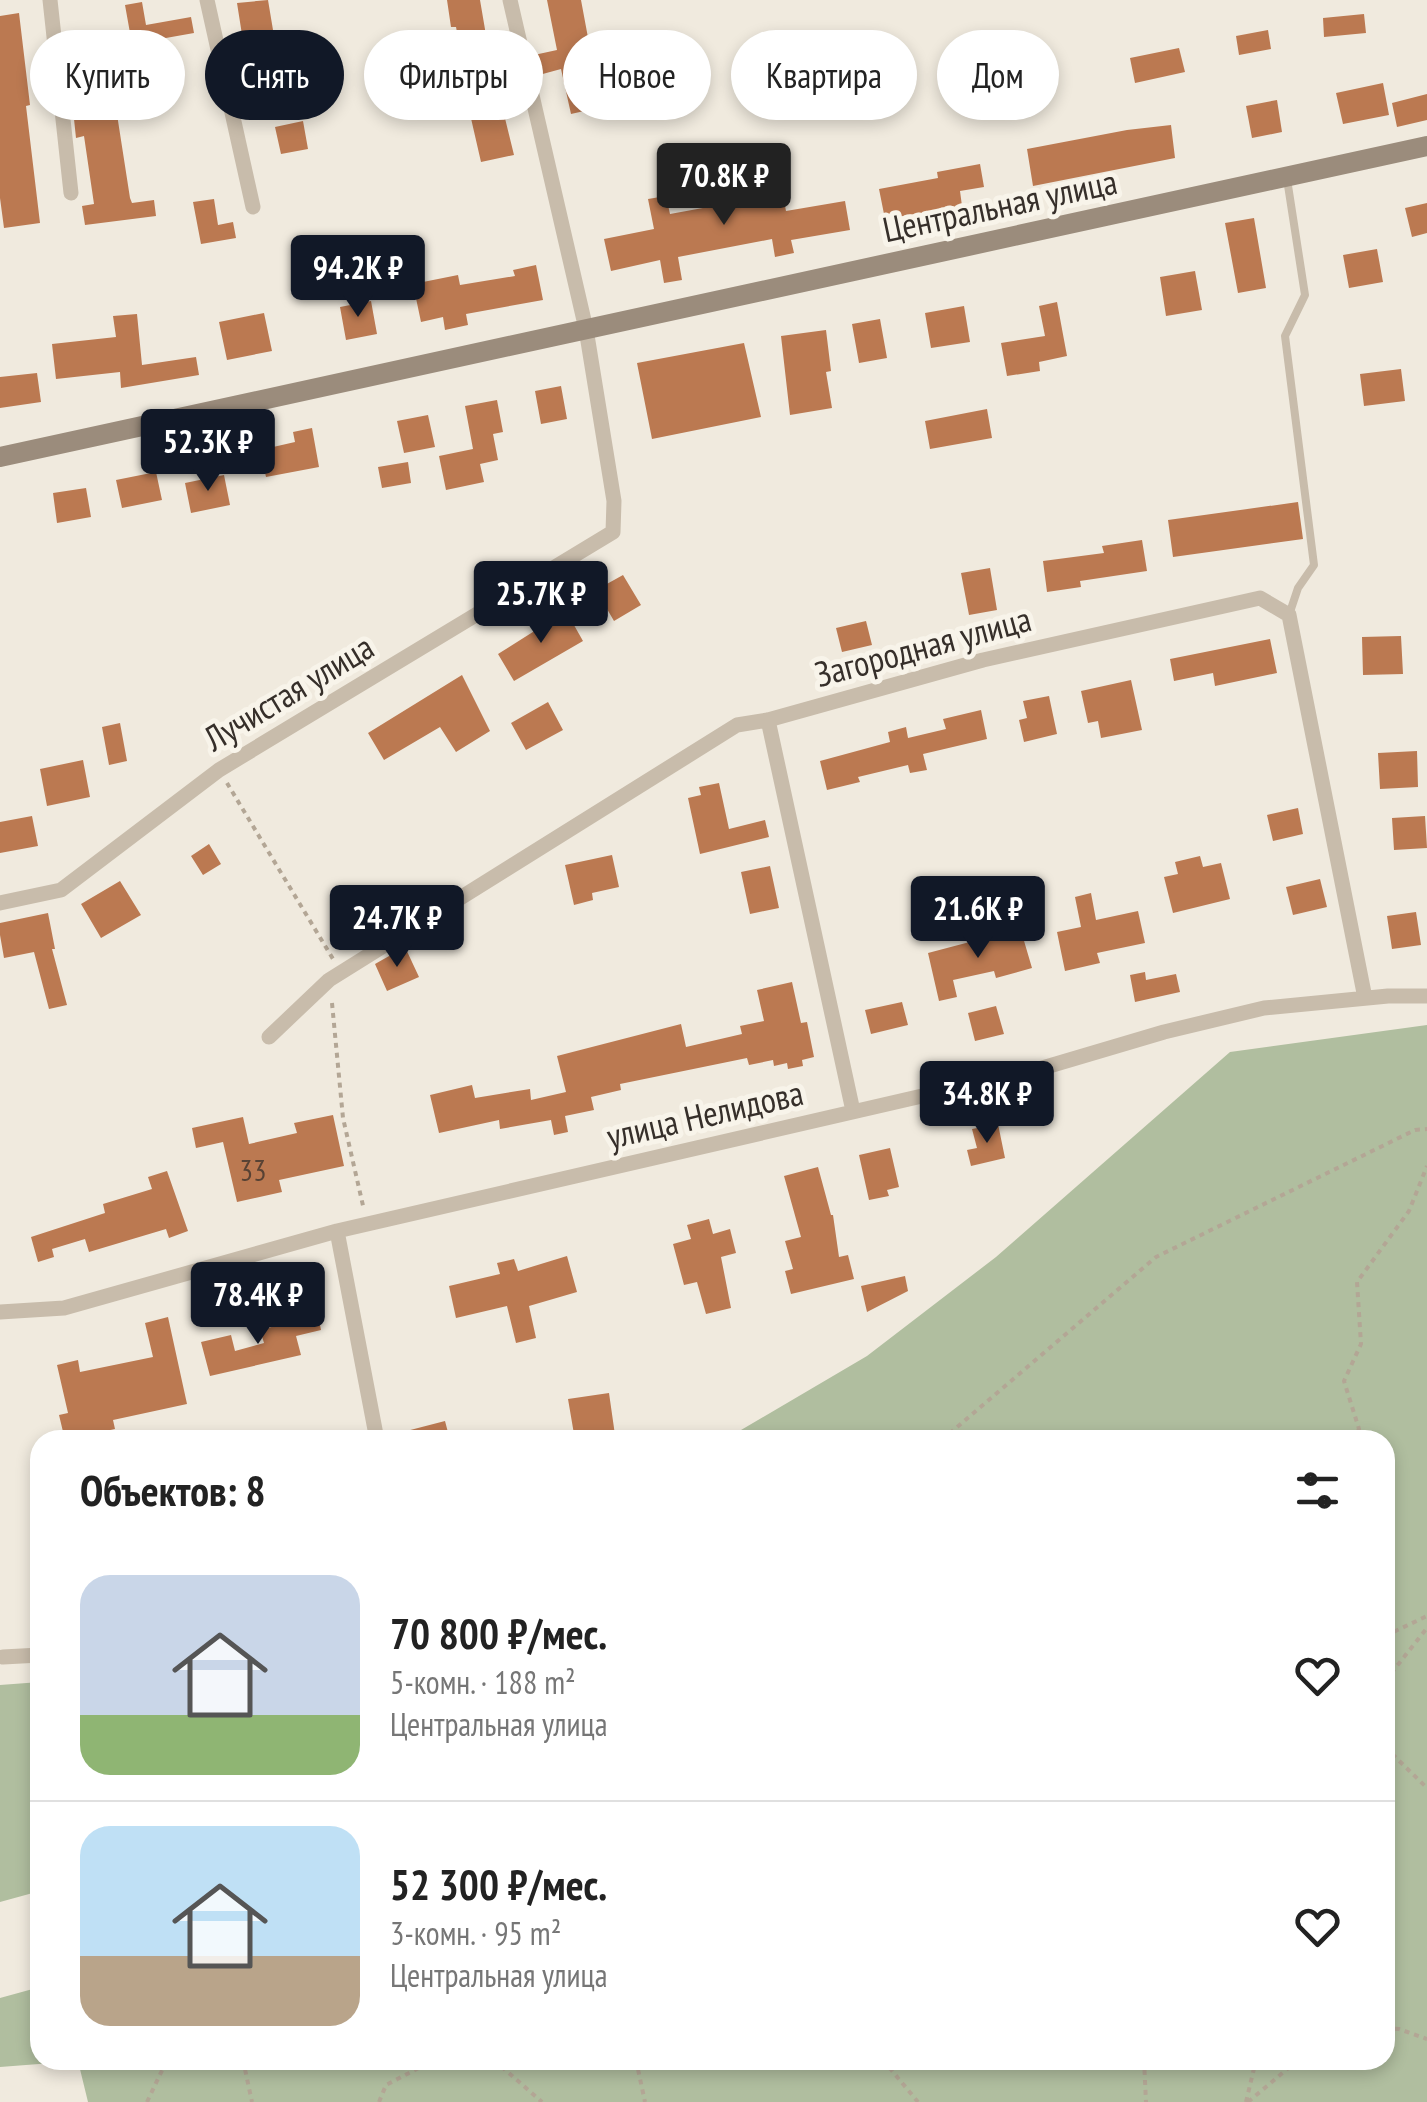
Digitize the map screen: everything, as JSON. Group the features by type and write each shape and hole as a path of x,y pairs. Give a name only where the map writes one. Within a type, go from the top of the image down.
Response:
{"street":[{"path":"50,0 71,193"},
{"path":"207,0 253,207"},
{"path":"510,0 586,328"},
{"name":"Центральная улица","path":"0,457 1427,146"},
{"name":"Лучистая улица","path":"0,903 61,890 219,770 613,532 614,501 586,328"},
{"name":"Загородная улица","path":"269,1037 330,980 738,725 983,660 1260,598 1290,616"},
{"path":"1290,616 1365,998"},
{"path":"768,720 853,1110"},
{"name":"улица Нелидова","path":"0,1312 64,1308 337,1232 1039,1069 1164,1032 1264,1008 1427,996"},
{"path":"337,1232 375,1430"},
{"path":"3,1657 30,1656"}],"lane":[{"path":"1287,177 1305,295 1286,336 1314,564 1298,588 1290,616"}],"path":[{"path":"954,1430 1156,1256 1415,1130 1427,1129"},
{"path":"1359,1430 1344,1381 1361,1344 1357,1282 1409,1211 1427,1166"},
{"path":"1395,1631 1427,1616"},
{"path":"1395,1668 1427,1628"},
{"path":"1395,1757 1427,1788"},
{"path":"1395,2029 1427,2038"},
{"path":"147,2102 162,2070"},
{"path":"246,2070 252,2102"},
{"path":"379,2102 386,2085 415,2070"},
{"path":"505,2070 542,2102"},
{"path":"638,2070 645,2102"},
{"path":"891,2070 918,2102"},
{"path":"1144,2070 1146,2102"},
{"path":"1247,2102 1254,2070"},
{"path":"1247,2102 1286,2070"}],"green space":[{"path":"1427,1025 1427,2102 88,2102 80,2070 1395,2070 1395,1430 741,1430 867,1356 996,1257 1230,1052"},
{"path":"30,1683 30,1894 0,1902 0,1685"},
{"path":"30,1990 30,2065 0,2067 0,1998"}],"building":[{"path":"268,0 273,30 241,30 237,3"},
{"path":"447,0 480,0 485,30 451,27"},
{"path":"547,0 581,0 587,30 563,30 563,78 561,69 543,74 543,53 557,50"},
{"path":"142,2 146,25 191,17 194,33 129,30 125,5"},
{"path":"19,13 40,223 4,228 0,198 0,16"},
{"path":"1364,14 1366,33 1324,37 1323,18"},
{"path":"1268,30 1271,49 1239,55 1236,36"},
{"path":"1179,48 1185,72 1135,83 1130,58"},
{"path":"1383,83 1389,115 1343,124 1336,93"},
{"path":"1427,94 1427,120 1397,127 1392,103"},
{"path":"1277,100 1282,132 1252,138 1246,106"},
{"path":"74,120 118,120 130,198 132,203 154,200 156,216 85,225 82,206 94,204 84,136 76,138"},
{"path":"471,120 505,120 514,155 481,162"},
{"path":"303,121 308,149 281,154 275,127"},
{"path":"1171,125 1175,158 1033,186 1027,149"},
{"path":"776,160 786,211 845,201 850,230 791,240 794,253 775,257 772,239 678,257 682,280 664,283 660,260 611,271 604,239 654,229 648,199 666,196 670,214 763,197 757,163"},
{"path":"980,164 984,187 960,191 962,206 885,219 879,189 938,178 937,172"},
{"path":"214,199 218,225 233,222 236,238 201,244 193,202"},
{"path":"1427,203 1427,233 1412,237 1405,208"},
{"path":"1254,218 1266,288 1238,293 1225,223"},
{"path":"1377,249 1383,282 1349,288 1343,255"},
{"path":"536,265 543,300 466,314 468,325 445,330 443,317 421,322 413,284 458,275 460,285 515,276 513,270"},
{"path":"1195,271 1202,310 1166,316 1160,277"},
{"path":"371,301 377,334 346,340 340,307"},
{"path":"1057,302 1067,356 1039,362 1040,371 1007,376 1001,343 1045,336 1039,306"},
{"path":"964,306 970,342 931,348 925,313"},
{"path":"264,313 272,351 227,360 219,322"},
{"path":"137,314 142,365 196,357 199,375 121,388 120,372 56,379 52,344 116,337 113,316"},
{"path":"880,319 887,358 859,363 852,324"},
{"path":"826,330 831,371 826,372 832,408 790,415 781,336"},
{"path":"744,343 761,417 652,439 637,363"},
{"path":"1401,369 1405,401 1364,406 1360,374"},
{"path":"37,373 41,402 0,408 0,377"},
{"path":"561,386 567,419 541,424 535,391"},
{"path":"497,400 503,432 493,434 498,460 480,464 484,482 446,490 439,456 473,449 465,406"},
{"path":"987,409 992,438 930,449 925,421"},
{"path":"428,415 435,447 404,453 397,421"},
{"path":"312,428 319,467 266,477 260,450 295,442 293,432"},
{"path":"408,462 411,483 382,488 378,467"},
{"path":"156,472 162,500 122,508 116,480"},
{"path":"224,475 230,505 191,513 185,483"},
{"path":"86,488 91,517 57,523 53,493"},
{"path":"1298,502 1303,539 1173,557 1168,520"},
{"path":"1142,540 1147,571 1080,581 1081,587 1047,592 1043,561 1104,553 1102,546"},
{"path":"990,568 997,610 969,615 961,573"},
{"path":"623,575 641,605 614,621 596,590"},
{"path":"566,611 583,641 514,681 498,654"},
{"path":"866,621 872,645 842,652 836,628"},
{"path":"1401,636 1403,674 1363,675 1362,637"},
{"path":"1270,639 1277,673 1215,686 1213,673 1174,681 1170,659"},
{"path":"462,675 490,731 456,752 440,727 384,760 368,733"},
{"path":"1131,680 1142,730 1101,738 1098,721 1088,723 1081,691"},
{"path":"1049,696 1057,734 1024,742 1019,720 1027,718 1023,701"},
{"path":"548,702 563,730 526,750 511,723"},
{"path":"981,710 987,739 923,754 927,770 910,773 908,765 858,777 860,782 827,790 820,761 890,742 888,732 906,727 908,738 946,729 943,719"},
{"path":"120,723 127,761 109,765 102,727"},
{"path":"1417,751 1418,787 1380,789 1378,753"},
{"path":"83,760 90,797 47,806 40,769"},
{"path":"719,783 729,829 765,820 769,837 700,854 688,798 701,795 699,787"},
{"path":"1298,808 1303,834 1273,841 1267,815"},
{"path":"32,816 38,846 0,853 0,822"},
{"path":"1425,816 1427,848 1394,850 1392,818"},
{"path":"209,844 221,864 203,875 191,856"},
{"path":"612,855 619,887 592,893 593,900 574,905 565,865"},
{"path":"1200,856 1203,867 1221,863 1230,899 1173,913 1164,877 1178,874 1175,862"},
{"path":"770,866 779,908 750,914 741,872"},
{"path":"1320,879 1327,907 1293,915 1286,887"},
{"path":"120,881 141,915 101,938 81,904"},
{"path":"1091,893 1096,920 1138,911 1145,943 1097,953 1100,963 1065,971 1057,932 1081,927 1075,897"},
{"path":"1416,912 1421,945 1392,949 1387,916"},
{"path":"48,913 52,949 67,1005 49,1009 34,952 4,958 0,935 0,923"},
{"path":"1000,934 1001,940 1022,934 1032,968 996,978 994,971 953,980 957,997 939,1001 928,953"},
{"path":"405,947 419,977 387,991 375,964"},
{"path":"1145,972 1146,980 1176,974 1180,992 1135,1002 1130,975"},
{"path":"792,982 801,1023 807,1022 814,1057 802,1060 803,1066 788,1069 787,1063 774,1066 773,1060 749,1065 747,1058 620,1084 621,1090 591,1097 594,1110 565,1116 568,1132 554,1135 551,1120 500,1129 499,1120 439,1133 430,1095 472,1085 475,1098 530,1089 531,1100 566,1092 557,1056 681,1024 686,1047 742,1034 740,1026 764,1021 757,990"},
{"path":"902,1002 908,1025 871,1034 865,1010"},
{"path":"996,1006 1004,1034 975,1041 968,1013"},
{"path":"333,1115 344,1166 279,1180 282,1192 237,1202 223,1142 196,1148 192,1128 243,1117 249,1144 297,1133 294,1123"},
{"path":"998,1124 1005,1158 971,1166 967,1150 977,1148 972,1129"},
{"path":"890,1148 899,1187 887,1190 889,1196 869,1200 859,1155"},
{"path":"818,1167 833,1215 839,1257 848,1255 854,1279 791,1294 785,1271 793,1269 785,1241 801,1237 784,1176"},
{"path":"167,1171 188,1231 169,1238 166,1229 89,1252 85,1239 52,1249 54,1257 38,1262 31,1237 105,1213 103,1204 152,1189 148,1177"},
{"path":"709,1219 713,1234 730,1229 736,1253 721,1257 731,1308 706,1314 697,1282 684,1285 673,1244 691,1239 687,1225"},
{"path":"567,1256 577,1292 529,1306 536,1338 516,1343 507,1306 456,1318 449,1286 500,1274 497,1263 514,1259 518,1271"},
{"path":"905,1276 908,1291 867,1312 861,1286"},
{"path":"318,1315 321,1330 296,1336 301,1355 210,1376 201,1342 231,1335 235,1351 264,1343 260,1330"},
{"path":"168,1317 187,1404 113,1420 115,1429 110,1430 63,1430 59,1415 68,1413 57,1365 78,1360 80,1372 153,1357 145,1323"},
{"path":"609,1393 614,1430 573,1430 568,1399"},
{"path":"445,1421 447,1430 410,1430"}]}
